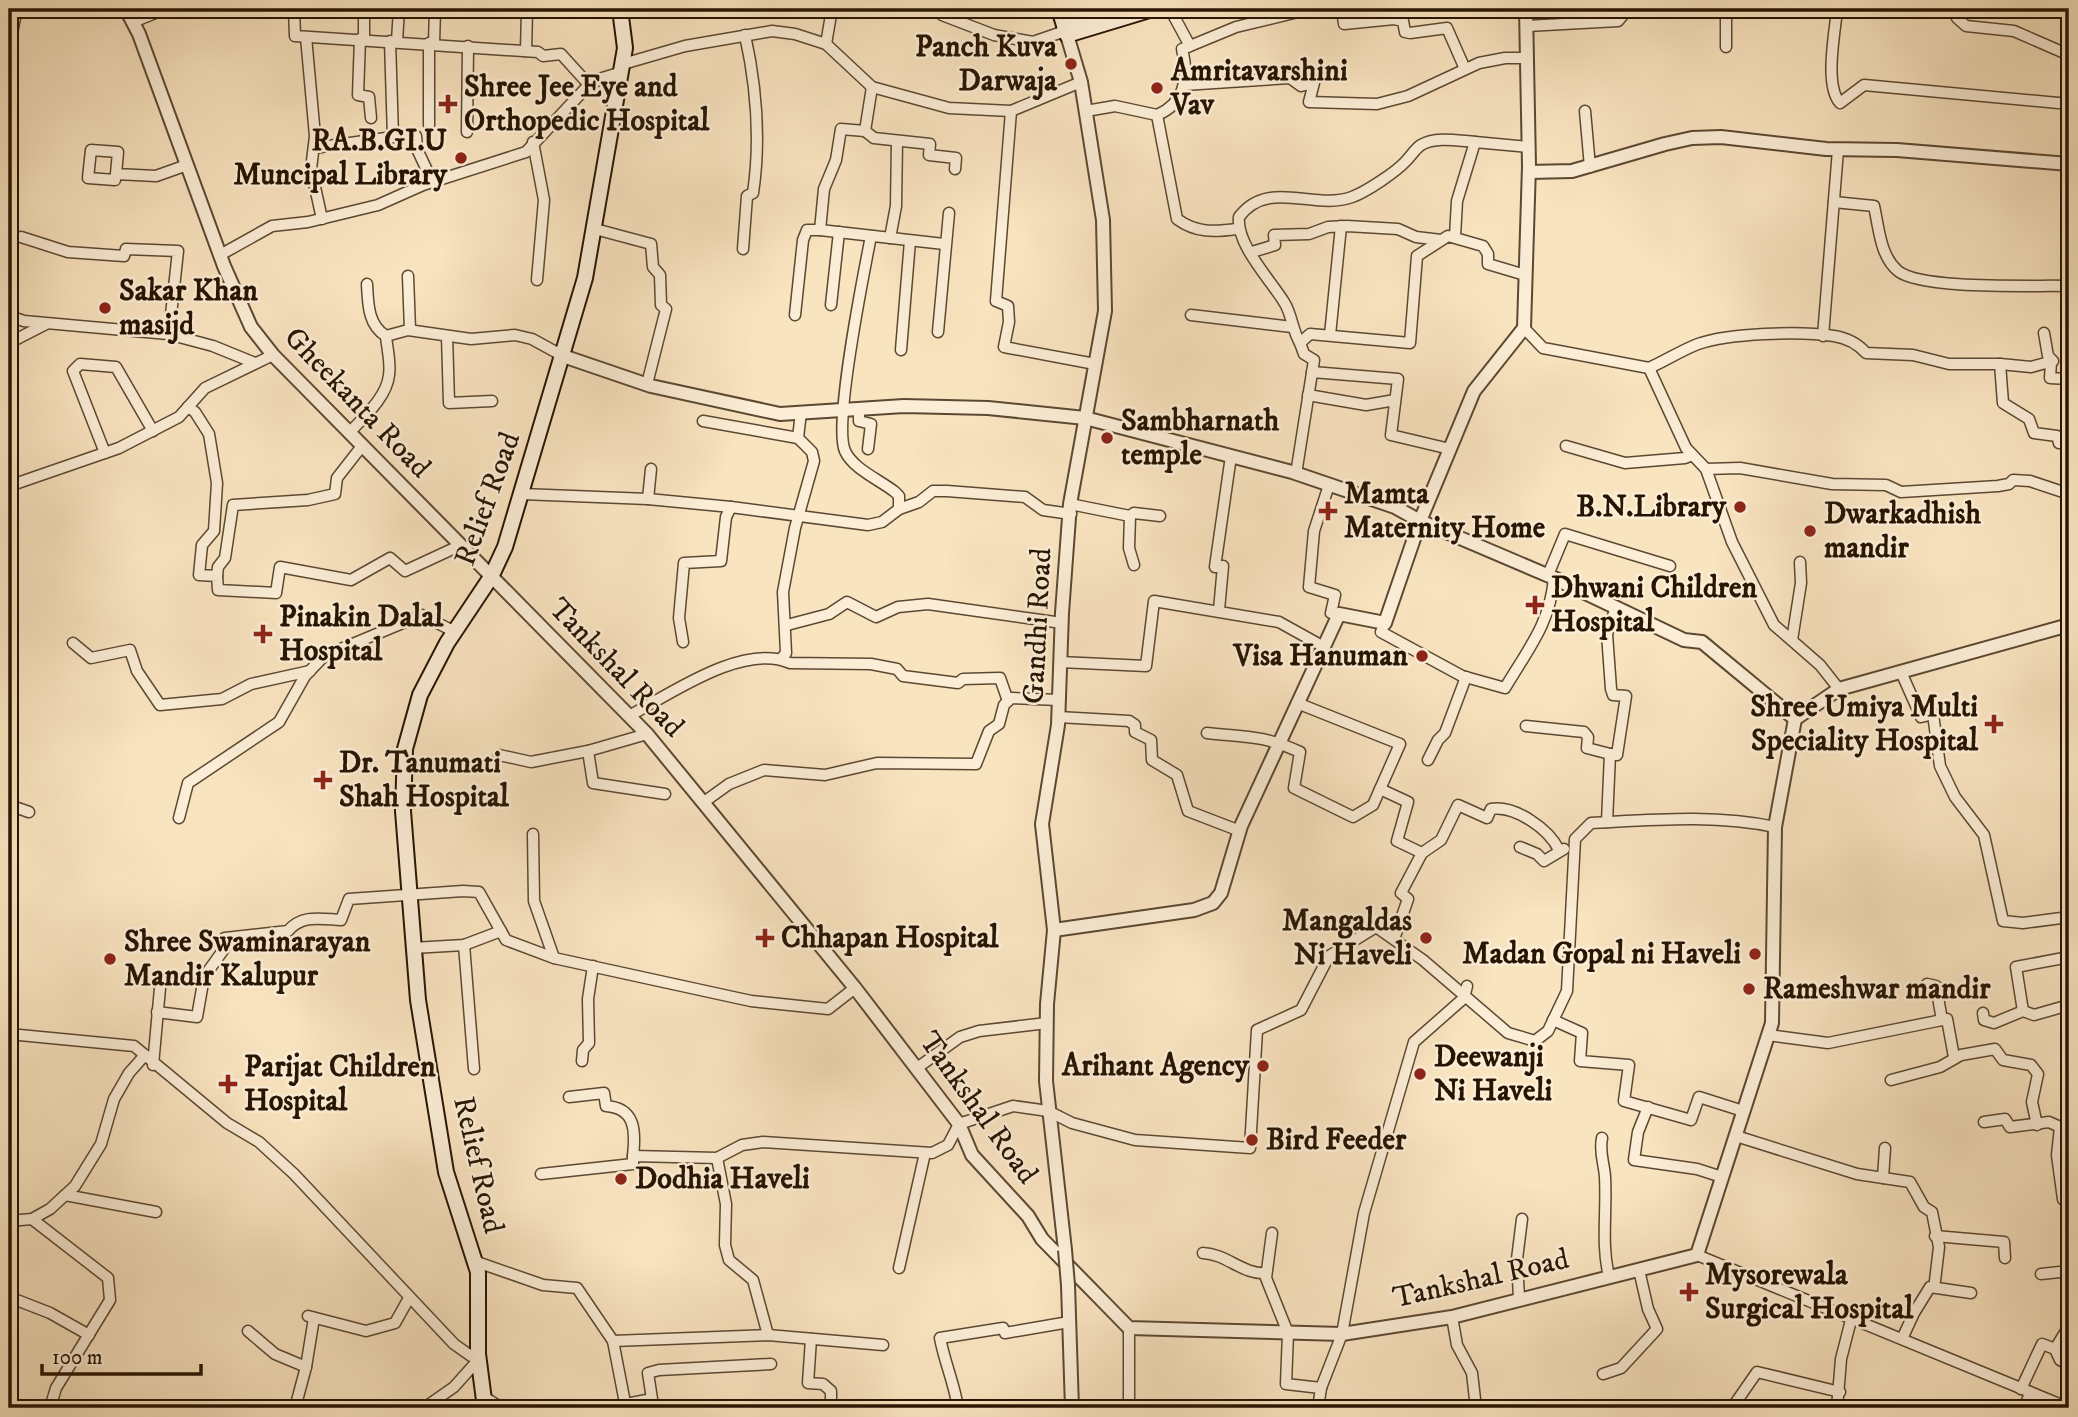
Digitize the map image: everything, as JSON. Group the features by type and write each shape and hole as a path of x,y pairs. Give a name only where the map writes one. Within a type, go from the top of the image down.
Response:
{"main road":[{"name":"Relief Road","path":"484,1403 479,1356 478,1272 446,1172 418,1000 402,811 405,748 420,695 455,632 491,577 522,494 564,356 585,278 623,68 625,48 620,9"},
{"name":"Gandhi Road","path":"1059,9 1065,30"},
{"path":"1065,30 1117,9"},
{"path":"1065,30 1153,9"}],"street":[{"path":"9,48 15,19 13,9"},
{"name":"Gheekanta Road","path":"126,9 220,256 251,327 273,355 491,577"},
{"path":"133,22 165,9"},
{"path":"294,9 295,36 468,46 538,52 543,57 561,54 590,86"},
{"path":"364,9 358,95 369,97 371,118"},
{"path":"314,148 393,137 394,41 399,9"},
{"path":"429,125 431,43 435,9"},
{"path":"526,51 527,9"},
{"path":"826,44 832,9"},
{"path":"936,9 943,15 993,35 1033,42 1065,30"},
{"path":"1170,9 1190,46"},
{"path":"1086,111 1115,106 1157,115 1173,107 1184,85 1186,68 1182,50 1236,27 1310,9"},
{"path":"1342,9 1344,24 1394,19 1403,20 1405,32 1410,33 1447,28 1465,69"},
{"path":"1526,9 1529,172 1524,328 1474,391 1420,521 1381,632 1466,677 1505,688 1548,615 1551,576 1565,534 1670,566"},
{"path":"1527,26 1618,21 1628,9"},
{"path":"1726,9 1726,47"},
{"path":"1837,9 1832,77 1834,97 1840,103 1864,85 2069,104"},
{"path":"1954,9 1957,18 1966,26 2014,31 2069,55"},
{"name":"Gandhi Road","path":"1065,30 1081,82 1103,220 1105,311 1071,509 1062,623 1059,717 1042,824 1054,930 1047,1023 1048,1111 1065,1250 1069,1322"},
{"path":"220,256 272,226 322,219 378,205 432,181 526,152 590,86 623,68 685,47 772,31 795,34 826,44 872,87 948,108 1011,111 1081,82"},
{"path":"743,249 747,196 752,193 757,163 758,123 758,97 745,35"},
{"path":"306,37 314,148 311,153 311,169 322,219"},
{"path":"467,132 468,46"},
{"path":"1184,85 1290,78 1300,86 1314,83 1313,98 1309,102 1366,105 1408,96 1465,69 1499,58 1527,58"},
{"path":"865,131 872,87"},
{"path":"1011,111 996,301 1008,306 1009,322 1004,347 1095,364"},
{"path":"1585,111 1590,167"},
{"path":"1157,115 1177,219 1189,228 1214,232 1237,229"},
{"path":"820,230 824,189 836,160 841,129 865,131 874,138 930,144 929,155 956,158 955,169"},
{"path":"416,136 417,149 432,181"},
{"path":"1529,172 1590,167 1618,155 1692,138 1721,137 1838,150 1898,150 2069,164"},
{"path":"890,238 897,206 897,141"},
{"path":"1296,474 1314,360 1304,354 1286,305 1265,279 1237,229 1243,211 1272,196 1329,200 1352,197 1405,164 1421,145 1441,141 1528,147"},
{"path":"533,142 544,200 537,280"},
{"path":"1455,236 1457,201 1475,142"},
{"path":"1823,336 1838,150"},
{"path":"116,174 156,176 187,165"},
{"path":"1834,202 1874,206 1885,255 1900,272 1934,283 2069,286"},
{"path":"937,332 949,213"},
{"path":"1252,252 1275,245 1274,235 1309,234 1340,226 1398,229 1416,237 1441,240"},
{"path":"1330,335 1340,226"},
{"path":"595,229 651,244 653,267 660,275 661,304 666,309 647,384"},
{"path":"796,315 803,240 807,230 944,244"},
{"path":"831,305 839,232"},
{"path":"871,236 844,410 843,448 849,459 899,496 898,509"},
{"path":"1300,343 1310,334 1410,343 1418,256 1448,236 1483,246 1488,264 1525,275"},
{"path":"21,237 68,252 124,256 126,249 178,251 171,315 174,335"},
{"path":"901,350 911,241"},
{"path":"408,276 410,330"},
{"path":"367,284 376,330 387,336 410,330 484,340 515,335 532,339 564,356 647,384 780,414 904,406 988,408 1085,418 1296,474 1395,507 1420,521 1551,576 1684,640 1702,642 1795,719"},
{"path":"1191,315 1292,327"},
{"path":"9,316 47,323 174,335 213,346 255,363"},
{"path":"9,343 47,323"},
{"path":"1524,328 1543,348 1649,368 1696,345 1739,336 1835,336 1858,344 1866,353 1913,355 1949,364 2031,367 2050,362"},
{"path":"2044,333 2048,356 2053,361 2050,362 2050,378 2069,379"},
{"path":"349,433 372,408 385,387 389,376 387,336"},
{"path":"447,336 449,403 492,401"},
{"path":"9,486 105,453 153,431 178,417 205,388 273,355"},
{"path":"105,453 73,370 80,364 116,367 153,431"},
{"path":"2000,364 2003,403 2029,419 2034,433 2057,436 2059,443 2069,444"},
{"path":"1649,368 1686,448 1706,469 1732,542 1774,625 1820,665 1839,689"},
{"path":"1312,372 1398,379 1391,435 1450,449"},
{"path":"1308,395 1366,405 1395,400"},
{"path":"188,407 195,412 209,434 214,454 214,531 202,545 200,575 217,576"},
{"path":"859,409 859,421 871,424 868,449"},
{"path":"798,438 801,412"},
{"path":"703,421 798,438 812,452 814,461 783,592 787,625 786,653 781,659"},
{"path":"362,446 337,478 335,494 308,500 233,505 225,558 218,567 218,590 276,593 280,567 351,580 390,558 405,570 459,546"},
{"path":"1566,446 1625,463 1676,459 1692,454"},
{"path":"1219,610 1223,566 1215,567 1231,456"},
{"path":"1706,469 1740,468 1823,484 1886,485 1901,492 1998,486 2013,480 2030,481 2069,494"},
{"path":"648,499 651,469"},
{"path":"1329,485 1314,531 1309,587 1335,595 1331,613 1385,623"},
{"path":"522,494 648,499 868,525 882,522 898,509 919,502 933,491 1025,497 1043,510 1071,509 1130,516 1134,513 1160,516"},
{"path":"683,642 679,618 684,564 721,561 726,517 731,507"},
{"path":"1130,516 1129,548 1134,565"},
{"path":"1792,640 1801,583 1800,562"},
{"name":"Tankshal Road","path":"491,577 629,716 704,802 855,988 959,1124 972,1155 999,1189 1028,1216 1042,1239 1129,1328 1342,1334 1452,1317 1697,1255"},
{"path":"1060,662 1146,666 1154,601 1279,622 1324,647"},
{"path":"787,625 829,614 847,602 876,617 898,607 928,604 1062,623"},
{"path":"1526,726 1584,732 1588,737 1587,748 1617,755 1626,696 1613,695 1611,689 1607,634 1616,607"},
{"path":"179,817 188,783 279,722 311,670 324,656 422,615 455,632"},
{"path":"1054,930 1194,910 1213,903 1221,893 1240,831 1338,616"},
{"path":"2069,625 1839,689 1795,719 1775,827 1772,1023 1697,1255 2069,1408"},
{"path":"73,643 91,658 130,650 137,671 160,705 222,699 251,684 311,670"},
{"path":"629,716 692,682 702,673 748,661 781,659 790,663 871,664 897,669 903,677 958,683 962,679 1000,678 1009,701 999,724 989,731 976,764 877,763 825,775 764,770 729,784 704,802"},
{"path":"1901,672 1921,717 1933,714 1937,755 1946,781 1984,835 2003,921 2023,923 2069,917"},
{"path":"1428,760 1438,740 1445,733 1466,677"},
{"path":"1009,701 1059,700"},
{"path":"1207,733 1246,734 1280,743 1300,752 1294,788 1353,817 1373,805 1400,744 1297,703"},
{"path":"1059,717 1129,721 1135,725 1135,732 1151,740 1152,760 1177,775 1188,811 1240,831"},
{"path":"499,755 531,762 588,751 646,734"},
{"path":"588,751 593,783 665,793"},
{"path":"1607,822 1610,754"},
{"path":"1380,789 1408,802 1396,841 1422,853"},
{"path":"9,805 29,813"},
{"path":"1394,939 1408,899 1401,893 1422,853 1441,840 1458,805 1487,818 1491,809 1499,808 1521,817 1541,828 1559,850"},
{"path":"633,1156 717,1158 742,1145 763,1142 925,1153 938,1151 948,1145 959,1124 1013,1106 1048,1111 1072,1123 1135,1140 1250,1147 1257,1030 1301,1010 1329,956 1376,927 1423,960 1464,998 1508,1033 1535,1041 1548,1031 1567,991 1576,839 1591,823 1636,819 1750,822 1775,827"},
{"path":"533,834 534,901 554,958"},
{"path":"1520,847 1544,860 1559,850 1575,848"},
{"path":"157,1012 197,1017 204,977 224,949 225,938 259,936 262,933 288,930 296,921 313,918 341,920 348,899 479,892 506,940 554,958 751,1002 828,1009 855,988"},
{"path":"413,948 464,945 501,931"},
{"path":"464,945 474,1069"},
{"path":"2023,1011 2016,967 2069,957"},
{"path":"582,1062 583,1050 589,1043 588,999 593,966"},
{"path":"153,1065 161,977"},
{"path":"1927,984 1936,986 1942,1020"},
{"path":"1318,1408 1321,1388 1342,1334 1364,1213 1414,1042 1464,998 1468,986"},
{"path":"1983,1013 1984,1020 1994,1023 2023,1011 2034,1014 2069,1005"},
{"path":"1768,1035 1828,1043 1947,1019 1954,1057"},
{"path":"1553,1020 1582,1033 1580,1061 1629,1065 1624,1101 1691,1120 1699,1097 1743,1111"},
{"path":"917,1069 960,1037 979,1031 1047,1023"},
{"path":"9,1034 134,1046 153,1065 227,1123 268,1150 454,1344 471,1356 479,1356"},
{"path":"1891,1080 1940,1067 1954,1057 1995,1049 2003,1060 2031,1065 2038,1074 2038,1085 2033,1094 2037,1125"},
{"path":"9,1221 32,1219 75,1186 101,1144 114,1099 145,1055"},
{"path":"541,1174 634,1164 636,1132 629,1114 620,1107 606,1105 604,1093 569,1097"},
{"path":"1648,1107 1633,1160 1696,1168 1722,1177"},
{"path":"1984,1122 2005,1119 2010,1127 2049,1122 2065,1129 2057,1155 2063,1199 2069,1200"},
{"path":"1735,1136 1796,1152 1799,1158 1910,1182 1924,1207 1932,1213 1939,1247 1935,1281"},
{"path":"1602,1138 1599,1151 1605,1176 1604,1256 1609,1277"},
{"path":"1883,1178 1885,1148"},
{"path":"900,1268 925,1153"},
{"path":"717,1158 726,1204 725,1245 729,1260 753,1280 768,1335"},
{"path":"65,1195 156,1212"},
{"path":"32,1219 107,1278 110,1300 56,1388 50,1408"},
{"path":"1518,1300 1517,1259 1522,1219"},
{"path":"1272,1233 1266,1278 1288,1333 1286,1384 1321,1388"},
{"path":"1935,1236 2004,1242 2005,1258"},
{"path":"1203,1253 1218,1253 1256,1273 1266,1272"},
{"path":"474,1261 543,1284 577,1288 613,1340 626,1406 652,1399 648,1373 659,1370 771,1364"},
{"path":"1603,1374 1621,1368 1657,1329 1648,1310 1639,1270"},
{"path":"2041,1274 2069,1271"},
{"path":"1902,1339 1930,1287 1971,1293"},
{"path":"9,1297 50,1313 89,1335"},
{"path":"295,1408 306,1367 311,1317 366,1331 395,1323 409,1298"},
{"path":"1452,1317 1457,1345 1472,1373 1476,1408"},
{"path":"1837,1408 1841,1359 1851,1320"},
{"path":"958,1408 954,1379 946,1371 940,1338 983,1329 1003,1328 1005,1333 1069,1322 1072,1408"},
{"path":"2055,1349 2069,1326"},
{"path":"1129,1328 1129,1408"},
{"path":"248,1331 275,1354 306,1367"},
{"path":"613,1340 768,1335 883,1345"},
{"path":"811,1339 808,1383 822,1384 831,1391 831,1408"},
{"path":"2025,1408 2026,1390 2042,1345 2055,1349 2060,1360 2069,1365"},
{"path":"424,1408 454,1387 479,1356"},
{"path":"1732,1408 1757,1372 1840,1392"},
{"path":"484,1403 502,1408"}],"place":[{"name":"Panch Kuva Darwaja","path":"1071,64"},
{"name":"Amritavarshini Vav","path":"1157,88"},
{"name":"Shree Jee Eye and Orthopedic Hospital","path":"448,104"},
{"name":"RA.B.GI.U Muncipal Library","path":"461,158"},
{"name":"Sakar Khan masijd","path":"105,308"},
{"name":"Sambharnath temple","path":"1107,438"},
{"name":"B.N.Library","path":"1740,507"},
{"name":"Mamta Maternity Home","path":"1328,511"},
{"name":"Dwarkadhish mandir","path":"1810,531"},
{"name":"Dhwani Children Hospital","path":"1535,605"},
{"name":"Pinakin Dalal Hospital","path":"263,634"},
{"name":"Visa Hanuman","path":"1422,656"},
{"name":"Shree Umiya Multi Speciality Hospital","path":"1994,724"},
{"name":"Dr. Tanumati Shah Hospital","path":"323,780"},
{"name":"Chhapan Hospital","path":"765,938"},
{"name":"Mangaldas Ni Haveli","path":"1426,938"},
{"name":"Madan Gopal ni Haveli","path":"1755,954"},
{"name":"Shree Swaminarayan Mandir Kalupur","path":"110,959"},
{"name":"Rameshwar mandir","path":"1749,989"},
{"name":"Arihant Agency","path":"1263,1066"},
{"name":"Deewanji Ni Haveli","path":"1420,1074"},
{"name":"Parijat Children Hospital","path":"228,1084"},
{"name":"Bird Feeder","path":"1252,1140"},
{"name":"Dodhia Haveli","path":"621,1179"},
{"name":"Mysorewala Surgical Hospital","path":"1689,1292"}]}
